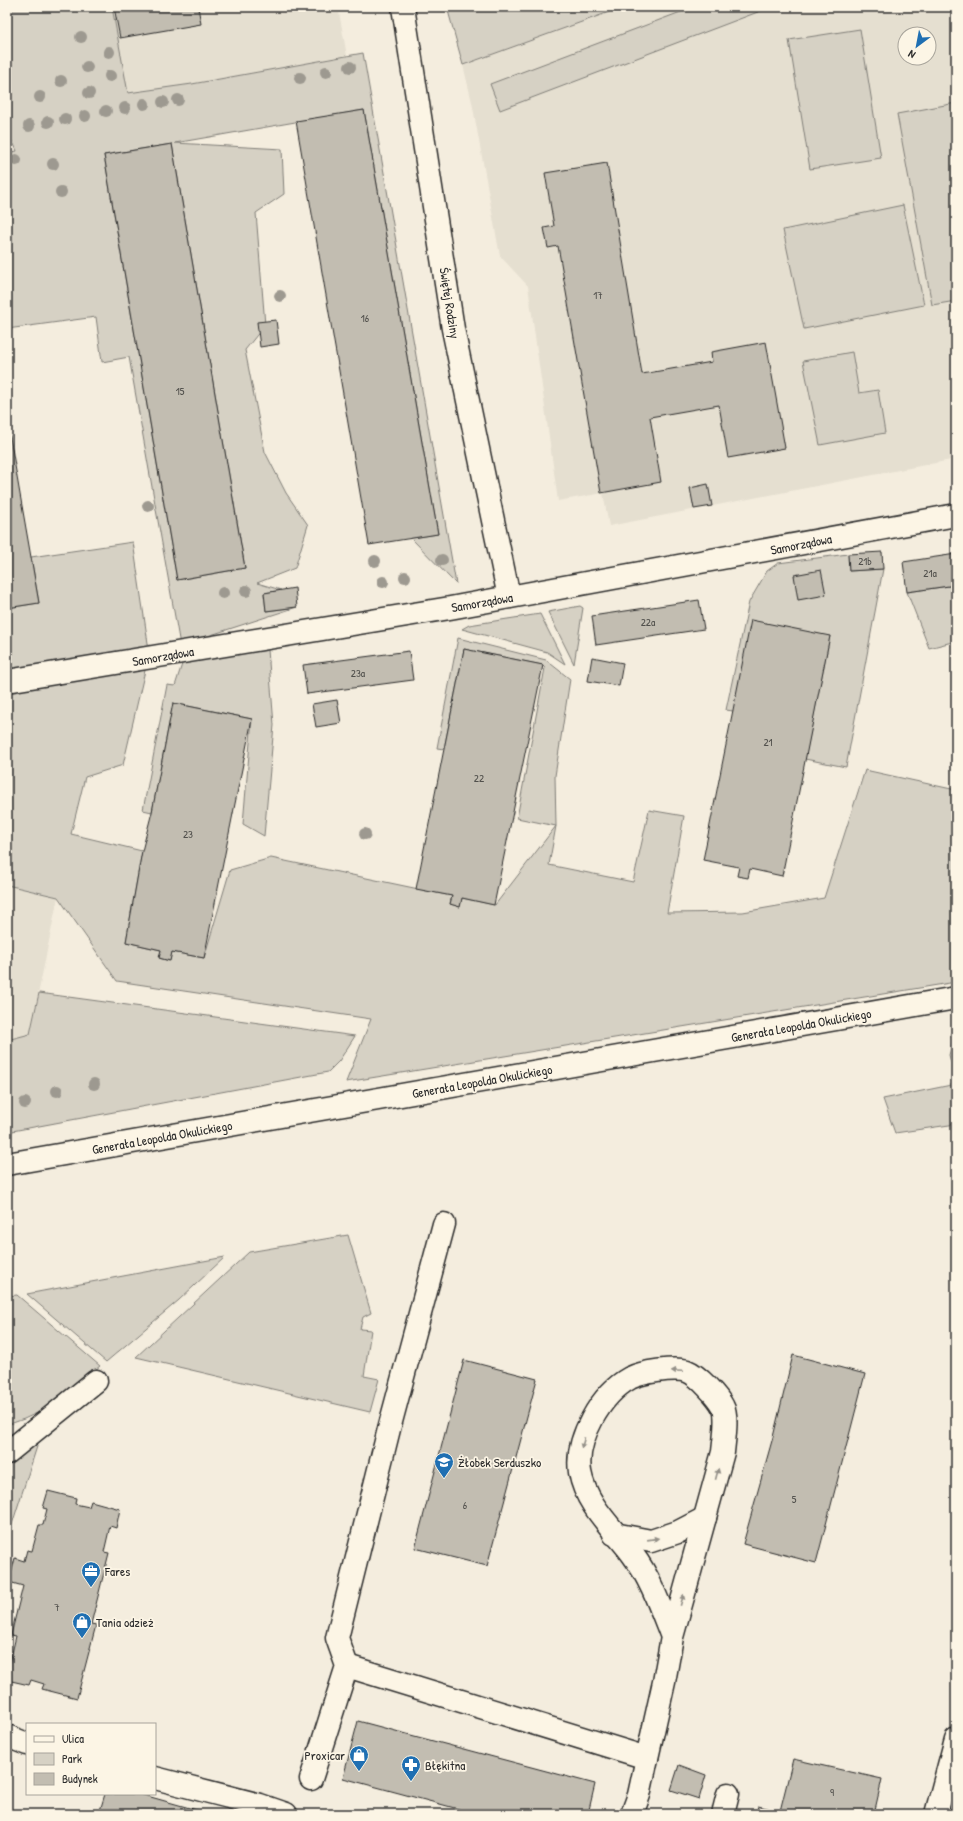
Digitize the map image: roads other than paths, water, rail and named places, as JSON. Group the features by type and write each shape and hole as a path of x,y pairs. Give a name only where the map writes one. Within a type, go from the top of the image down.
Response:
{"street":[{"name":"Świętej Rodziny","path":"403,7 453,329 509,597"},
{"name":"Samorządowa","path":"7,681 509,597 956,515"},
{"name":"Generała Leopolda Okulickiego","path":"7,1164 956,998"},
{"path":"312,1779 347,1666 337,1638 390,1421 444,1224"},
{"path":"632,1814 647,1758 664,1682 672,1637 723,1452 725,1430 724,1408 703,1383 687,1371 661,1370 630,1378 605,1398 587,1428 580,1456 584,1487 593,1504 614,1534 633,1555 658,1600 672,1637"},
{"path":"7,1453 96,1381"},
{"path":"614,1534 651,1541 678,1532 705,1518"},
{"path":"347,1666 647,1758"},
{"path":"7,1736 26,1744"},
{"path":"936,1814 956,1739"},
{"path":"156,1778 260,1805 286,1814"}],"place":[{"name":"Żłobek Serduszko","path":"444,1479"},
{"name":"Fares","path":"91,1588"},
{"name":"Tania odzież","path":"82,1639"},
{"name":"Proxicar","path":"359,1772"},
{"name":"Błękitna","path":"411,1782"}]}
